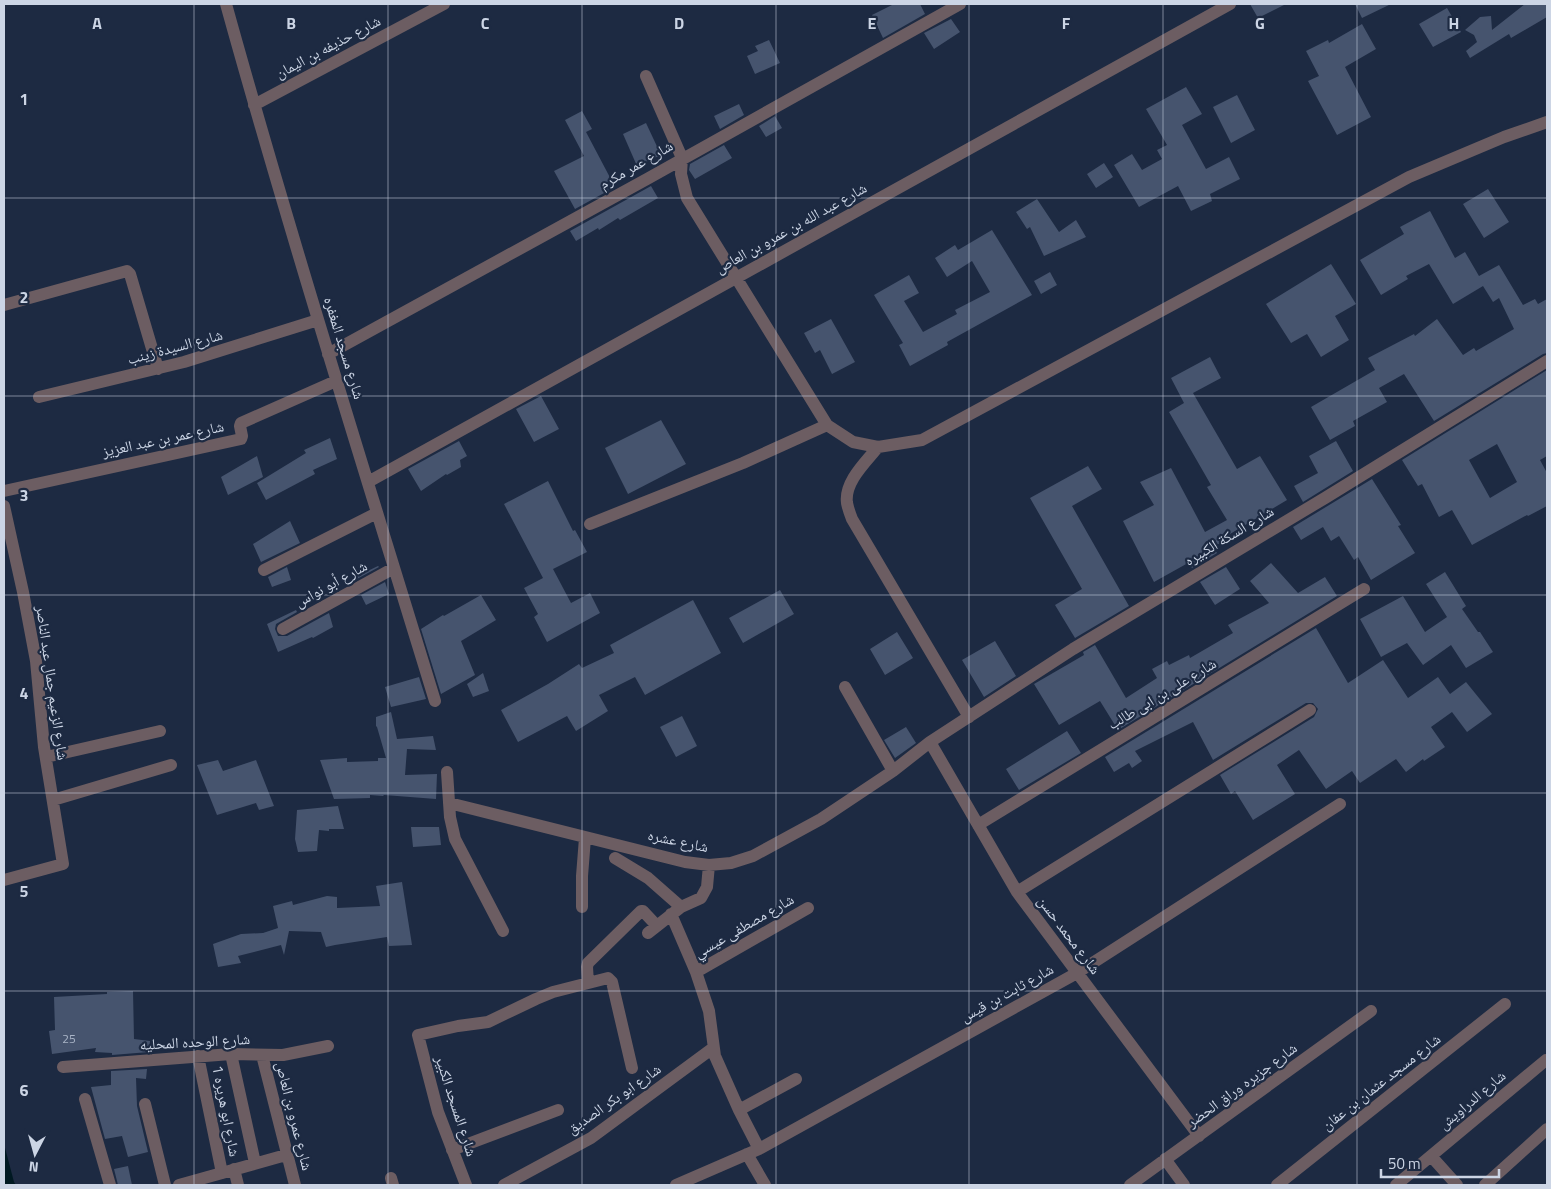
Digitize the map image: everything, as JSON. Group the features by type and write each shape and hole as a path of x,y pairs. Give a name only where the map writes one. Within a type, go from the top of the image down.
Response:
{"street":[{"name":"شارع مسجد المغفره","path":"226,4 336,381 435,701"},
{"name":"شارع حذيفه بن اليمان","path":"254,104 444,4"},
{"name":"شارع عمر مكرم","path":"328,354 772,110 960,4"},
{"name":"شارع عبد الله بن عمرو بن العاص","path":"368,482 1230,4"},
{"path":"646,76 682,158 680,174 687,198 827,425 853,442 878,446 922,440 1409,177 1504,137 1547,122"},
{"path":"4,305 127,271 130,274 158,369"},
{"name":"شارع السيدة زينب","path":"39,397 210,355 318,320"},
{"name":"شارع السكة الكبيره","path":"930,742 1073,649 1547,362"},
{"name":"شارع عمر بن عبد العزيز","path":"4,491 241,439 241,423 336,381"},
{"path":"590,524 743,462 827,425"},
{"path":"878,446 853,480 848,490 847,502 852,519 968,717"},
{"name":"شارع الزعيم جمال عبد الناصر","path":"4,506 36,661 46,757 63,864 4,880"},
{"path":"264,570 377,512"},
{"name":"شارع أبو نواس","path":"284,629 394,568"},
{"name":"شارع على بن ابى طالب","path":"978,826 1364,589"},
{"path":"845,686 893,771"},
{"path":"1017,892 1310,710"},
{"path":"46,757 160,731"},
{"name":"شارع محمد حسن","path":"930,742 1017,892 1199,1136"},
{"name":"شارع عشره","path":"449,804 685,862 709,865 731,863 753,856 821,819 893,771 930,742"},
{"path":"53,800 171,765"},
{"path":"446,772 452,829 455,839 503,931"},
{"name":"شارع ثابت بن قيس","path":"676,1185 753,1152 1077,973 1340,804"},
{"path":"582,907 585,838"},
{"path":"615,858 648,878 676,911 709,1012 715,1056 739,1110 765,1185"},
{"path":"632,1068 612,982 608,978 588,983 587,965 640,911 644,911 652,929 676,911 701,898 707,887 709,865"},
{"name":"شارع مصطفى عيسي","path":"696,972 808,908"},
{"name":"شارع المسجد الكبير","path":"466,1185 438,1112 418,1036 458,1026 478,1025 488,1022 536,998 588,983"},
{"name":"شارع مسجد عثمان بن عفان","path":"1278,1185 1505,1004"},
{"name":"شارع جزيره وراق الحضر","path":"1130,1185 1372,1011"},
{"name":"شارع الوحده المحليه","path":"63,1067 231,1054 283,1055 328,1046"},
{"name":"شارع ابو بكر الصديق","path":"504,1185 591,1138 713,1048"},
{"path":"231,1054 255,1164"},
{"name":"شارع عمرو بن العاص","path":"262,1055 294,1185"},
{"name":"شارع ابو هريره 1","path":"198,1056 228,1171 238,1185"},
{"name":"شارع الدراويش","path":"1396,1185 1546,1060"},
{"path":"739,1110 796,1079"},
{"path":"85,1099 110,1185"},
{"path":"145,1104 165,1185"},
{"path":"452,1150 558,1110"},
{"path":"1485,1185 1547,1129"},
{"path":"179,1185 205,1182 228,1171 286,1154"},
{"path":"1431,1156 1457,1185"},
{"path":"1165,1159 1184,1185"}],"water":[{"path":"4,1144 14,1182 16,1185 4,1185"}],"building":[{"path":"894,4 920,4 925,14 883,38 872,15"},
{"path":"1250,4 1286,4 1258,18"},
{"path":"1355,4 1391,4 1362,18"},
{"path":"1525,4 1547,4 1547,17 1511,38 1509,34 1470,58 1466,51 1477,42 1474,35 1465,30 1480,17 1491,16 1492,30"},
{"path":"1447,8 1461,32 1433,47 1419,24"},
{"path":"951,19 960,32 934,49 924,33"},
{"path":"1362,24 1376,49 1345,67 1371,117 1337,135 1308,81 1319,76 1306,51 1328,40 1329,43"},
{"path":"769,40 780,63 755,74 747,56 758,51 755,46"},
{"path":"1186,87 1202,114 1182,125 1206,169 1229,157 1240,179 1210,194 1212,201 1191,211 1178,186 1139,207 1114,165 1132,154 1142,170 1162,159 1157,150 1167,145 1146,109"},
{"path":"1237,95 1255,130 1231,143 1213,107"},
{"path":"739,104 744,115 720,129 714,116"},
{"path":"582,111 592,129 586,132 615,187 575,209 554,171 584,156 565,120"},
{"path":"775,116 782,128 766,137 759,126"},
{"path":"646,123 661,155 637,166 623,134"},
{"path":"724,145 732,158 695,179 689,170 690,164"},
{"path":"1104,163 1113,177 1096,188 1087,174"},
{"path":"651,186 658,198 620,220 618,218 576,241 570,231"},
{"path":"1488,189 1509,222 1484,238 1463,204"},
{"path":"1037,199 1059,232 1076,220 1086,237 1044,256 1030,227 1027,229 1016,212"},
{"path":"1430,211 1455,258 1465,252 1479,276 1499,265 1523,305 1535,299 1538,304 1547,299 1547,353 1434,421 1404,374 1379,388 1387,402 1353,421 1355,426 1330,440 1311,407 1375,370 1368,358 1414,334 1415,336 1437,319 1463,355 1474,348 1476,351 1514,329 1499,298 1493,302 1483,286 1453,304 1429,264 1406,276 1408,279 1381,295 1360,260 1404,234 1400,227"},
{"path":"992,230 1032,295 947,342 948,345 910,366 899,345 903,343 874,295 909,275 919,293 904,301 923,332 957,314 955,310 990,292 972,261 947,277 935,258 955,245 958,250"},
{"path":"1331,264 1356,304 1335,316 1349,340 1321,357 1307,334 1291,343 1266,304"},
{"path":"1050,272 1057,285 1041,294 1034,281"},
{"path":"831,319 855,362 832,374 820,350 815,353 804,333"},
{"path":"1210,357 1221,378 1193,393 1237,469 1260,456 1287,500 1225,537 1226,540 1213,547 1217,553 1192,568 1188,563 1154,582 1123,521 1154,505 1140,482 1171,468 1205,532 1227,520 1207,487 1211,485 1169,412 1184,403 1171,378"},
{"path":"1547,370 1547,456 1540,460 1547,473 1547,506 1472,545 1452,510 1439,517 1422,484 1418,486 1402,460","holes":["1497,444 1517,482 1490,498 1469,460"]},
{"path":"541,396 559,429 534,442 516,409"},
{"path":"661,420 686,464 628,494 605,448"},
{"path":"330,438 337,459 313,470 315,474 266,500 257,483 306,453 304,450"},
{"path":"459,441 467,456 460,460 461,467 446,474 421,491 408,469"},
{"path":"1336,441 1353,471 1303,502 1294,486 1318,473 1309,456"},
{"path":"257,456 263,477 228,495 221,477"},
{"path":"1088,466 1102,489 1072,506 1129,606 1075,638 1055,605 1082,589 1030,498"},
{"path":"1372,479 1401,525 1398,526 1415,553 1371,580 1358,557 1354,560 1339,536 1331,541 1323,527 1301,540 1293,527"},
{"path":"548,481 573,531 575,530 587,552 553,569 571,603 590,593 600,613 547,642 534,617 538,614 524,588 543,578 504,504"},
{"path":"290,521 300,543 261,562 253,544"},
{"path":"1271,563 1298,593 1325,577 1337,596 1118,730 1100,701 1059,725 1034,684 1084,655 1083,652 1095,645 1126,698 1157,678 1152,669 1167,661 1169,665 1189,655 1190,658 1233,633 1228,625 1269,603 1250,581"},
{"path":"378,566 355,580 353,578"},
{"path":"287,567 291,580 272,587 268,577"},
{"path":"1226,567 1240,589 1215,605 1200,582"},
{"path":"1445,572 1466,606 1462,609 1493,652 1466,668 1451,645 1423,665 1407,643 1381,657 1360,619 1403,596 1425,632 1447,617 1426,584"},
{"path":"385,582 389,594 366,605 361,595"},
{"path":"780,590 794,614 743,643 729,618"},
{"path":"481,595 496,620 461,641 475,675 441,694 421,629"},
{"path":"693,600 721,653 645,695 635,677 599,695 608,711 576,731 567,716 518,742 501,710 579,664 582,668 614,653 610,645"},
{"path":"296,610 297,612 276,624 275,629 278,636 287,636 329,613 333,627 313,638 278,652 267,624"},
{"path":"1316,628 1348,683 1383,660 1408,698 1438,677 1450,694 1466,682 1492,714 1467,732 1452,712 1431,727 1445,747 1424,761 1423,759 1406,772 1396,759 1360,783 1352,771 1326,789 1299,750 1277,765 1295,794 1253,820 1235,791 1231,794 1220,775 1314,717 1318,709 1313,703 1306,703 1213,760 1193,722 1135,751 1142,761 1132,768 1129,763 1114,772 1105,757"},
{"path":"897,632 913,658 885,675 870,649"},
{"path":"995,641 1016,676 984,697 962,660"},
{"path":"483,673 489,691 473,697 467,684"},
{"path":"419,677 426,699 391,707 385,687"},
{"path":"391,712 397,739 433,736 436,750 407,749 405,775 437,774 436,799 370,795 370,798 334,799 320,760 347,758 347,762 378,761 378,758 386,758 376,726 376,717"},
{"path":"682,716 697,746 676,757 660,727"},
{"path":"906,727 916,743 895,758 884,740"},
{"path":"1067,731 1081,753 1019,790 1006,769"},
{"path":"218,760 223,771 256,760 274,806 259,810 256,803 217,815 197,765"},
{"path":"338,806 344,829 319,830 317,851 298,852 295,839 297,810"},
{"path":"411,827 439,827 441,845 413,847"},
{"path":"402,882 412,945 389,946 387,937 326,947 321,932 289,931 284,955 281,945 238,956 241,963 218,967 213,944 241,934 263,933 278,928 273,906 292,901 293,905 327,896 337,897 337,908 380,906 376,886"},
{"path":"133,991 134,1039 150,1041 149,1052 112,1055 112,1053 95,1052 96,1048 52,1054 49,1031 55,1030 54,997"},
{"path":"147,1069 146,1079 136,1078 137,1106 148,1152 128,1157 122,1136 105,1139 91,1087 111,1085 111,1071"},
{"path":"128,1166 132,1185 118,1185 114,1169"}]}
